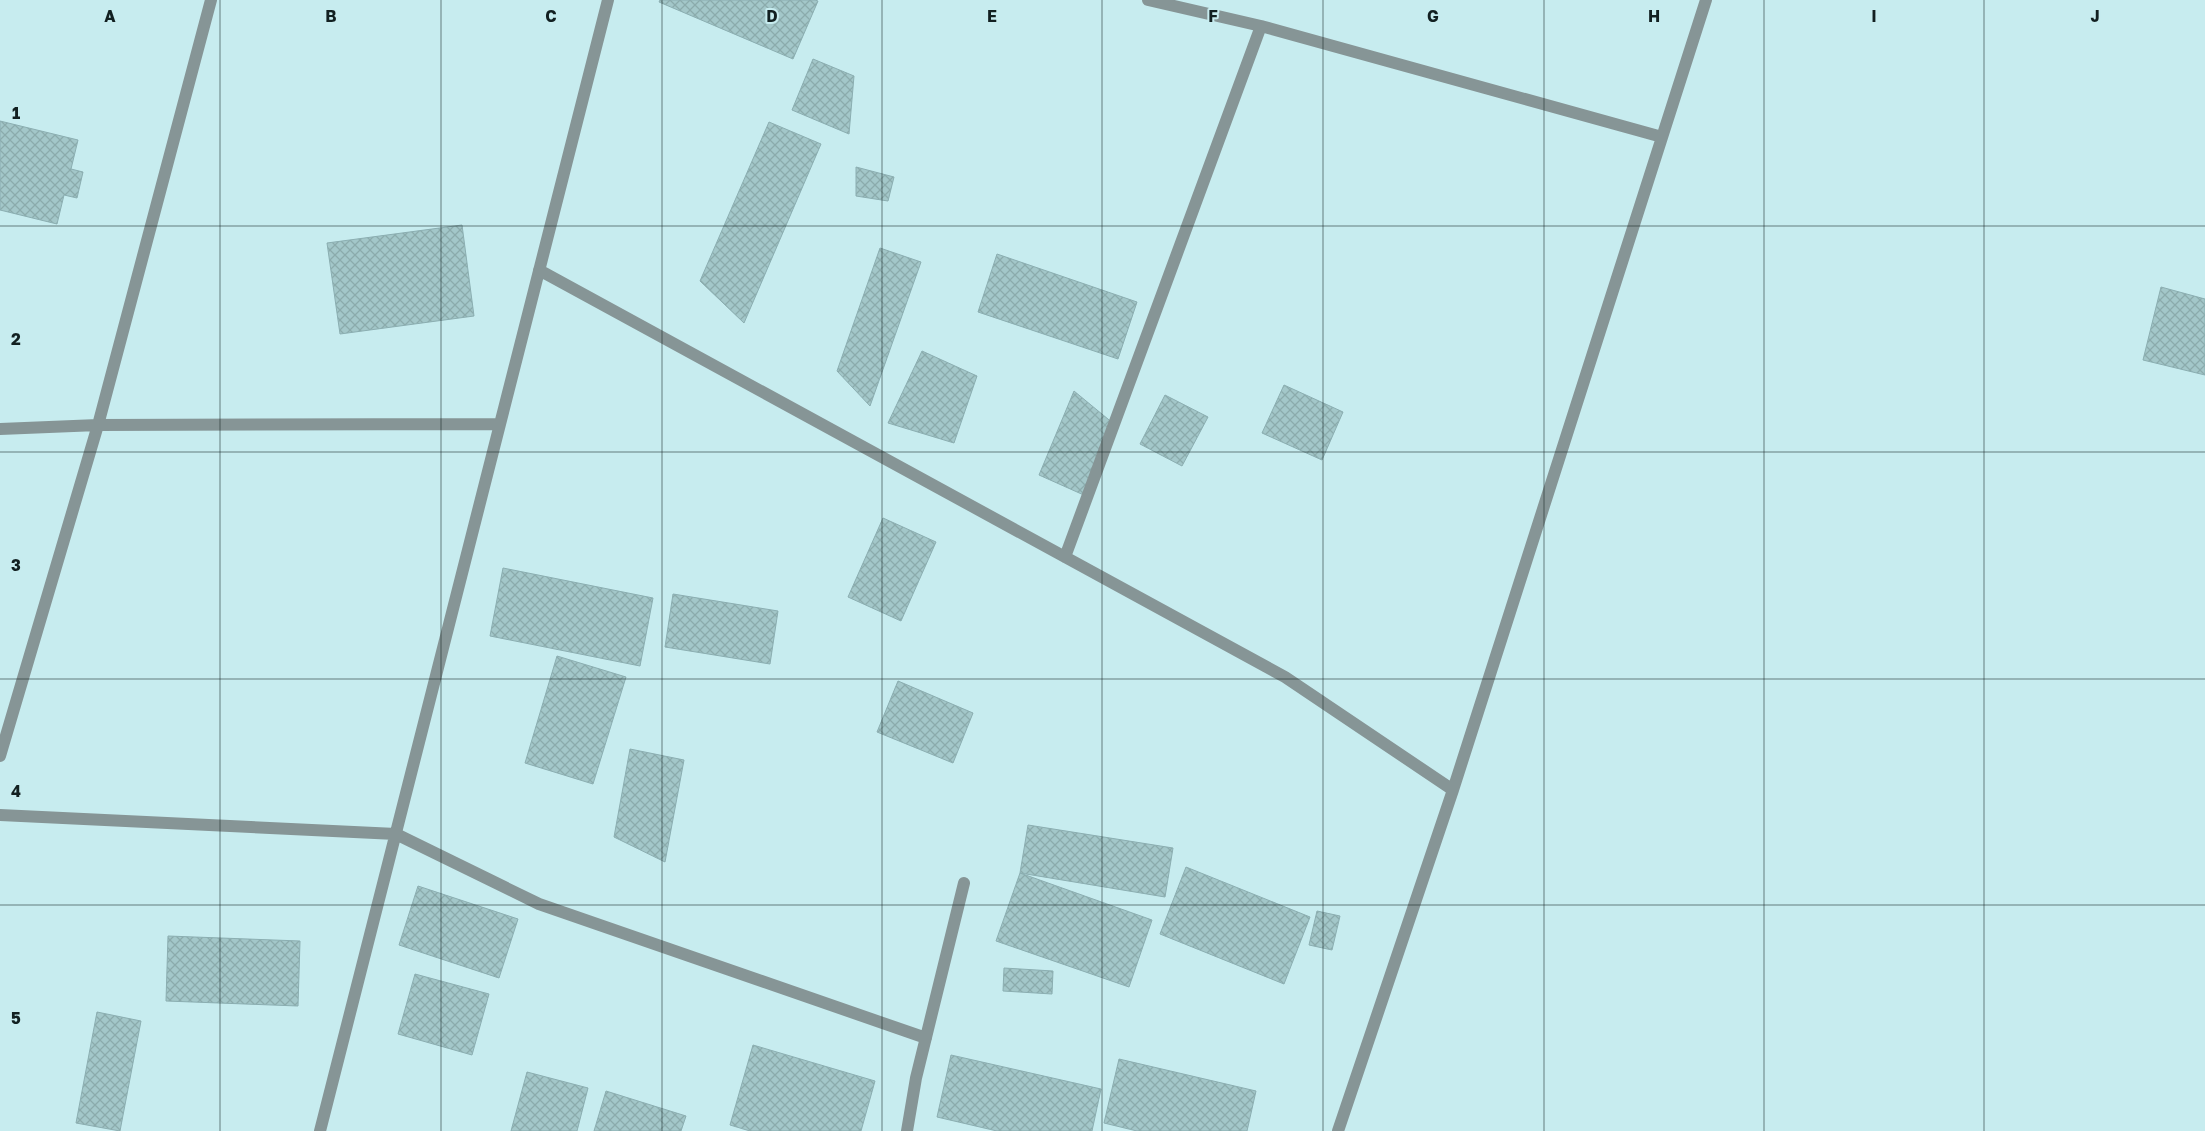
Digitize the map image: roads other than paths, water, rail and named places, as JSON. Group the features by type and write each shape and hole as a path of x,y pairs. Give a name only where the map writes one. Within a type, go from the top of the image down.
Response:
{"street":[{"path":"0,756 98,425 211,0"},
{"path":"320,1131 608,0"},
{"path":"1148,0 1261,26 1662,137"},
{"path":"1338,1131 1453,790 1706,0"},
{"path":"1065,557 1261,26"},
{"path":"539,270 1285,677 1453,790"},
{"path":"0,430 98,425 500,424"},
{"path":"0,815 396,834 539,904 926,1038"},
{"path":"907,1131 916,1078 964,883"}]}
